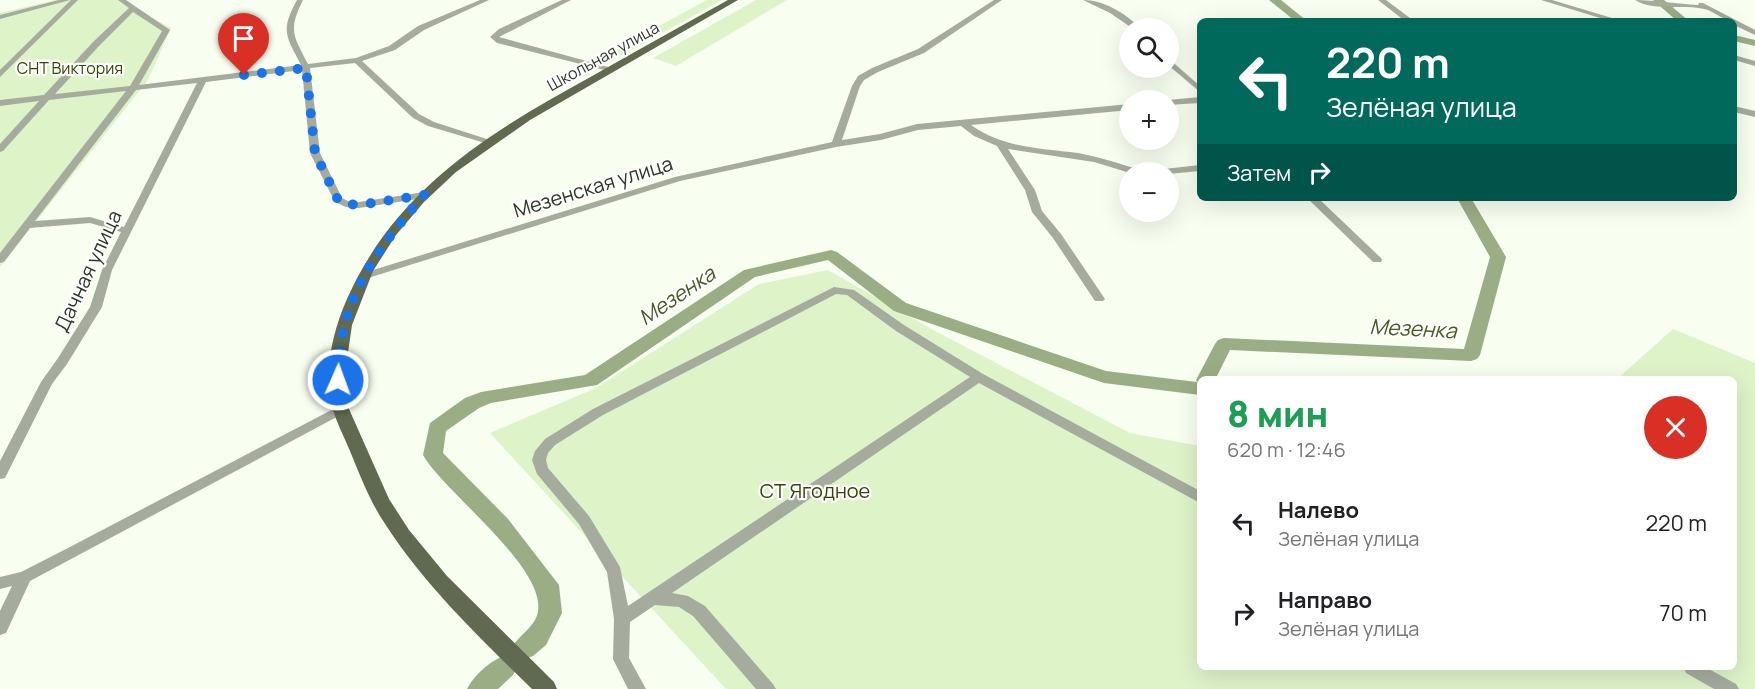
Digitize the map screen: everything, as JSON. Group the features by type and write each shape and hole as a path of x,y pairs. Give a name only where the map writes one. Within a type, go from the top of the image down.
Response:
{"main road":[{"name":"Школьная улица","path":"546,689 470,615 409,542 385,508 341,409 338,380 339,344 353,297 364,276 384,242 424,195 488,141 519,120 734,0"}],"street":[{"path":"0,17 67,0"},
{"path":"0,75 75,0"},
{"path":"0,260 134,88 166,30 121,0"},
{"path":"300,0 292,15 289,34 306,68 315,153 338,200 346,204 359,205 424,195"},
{"path":"0,103 306,68 357,60 392,48 421,28 486,0"},
{"path":"567,0 495,35 495,39 609,70"},
{"path":"836,144 856,86 861,78 921,51 999,0"},
{"path":"1086,0 1108,7 1124,18"},
{"path":"1381,0 1406,18"},
{"path":"1544,0 1607,18"},
{"path":"1638,0 1659,5 1707,7"},
{"path":"1695,0 1726,18"},
{"path":"0,149 132,9"},
{"path":"1737,24 1755,33"},
{"path":"1737,58 1755,64"},
{"path":"357,60 416,116 431,124 488,141"},
{"path":"1179,70 1197,87"},
{"name":"Дачная улица","path":"0,474 47,382 63,362 96,307 107,270 203,80"},
{"path":"1179,102 1197,100"},
{"name":"Мезенская улица","path":"364,276 678,179 836,144 882,137 917,127 1119,108"},
{"path":"1737,110 1755,114"},
{"path":"963,123 976,135 1001,146 1094,159 1119,166"},
{"path":"1001,146 1030,190 1036,212 1057,236 1099,299"},
{"path":"1179,170 1197,168"},
{"path":"1315,201 1377,260"},
{"path":"29,225 90,220 127,231"},
{"path":"637,689 621,659 622,619 615,571 584,520 542,470 539,460 542,451 550,442 598,412 834,290 850,292 900,328 979,377 1197,496"},
{"path":"622,619 979,377"},
{"path":"0,583 24,577 341,409"},
{"path":"0,628 24,577"},
{"path":"652,598 682,600 699,611 767,689"},
{"path":"1696,670 1730,689"}],"green space":[{"name":"СНТ Виктория","path":"55,0 120,0 171,28 148,80 0,267 0,13"},
{"path":"707,0 722,0 610,62 600,58"},
{"path":"756,0 787,0 676,66 653,58"},
{"name":"СТ Ягодное","path":"828,270 937,332 1130,433 1197,445 1197,670 1737,670 1737,376 1620,376 1673,329 1755,363 1755,689 726,689 490,433 596,388 759,284"}],"waterway":[{"name":"Мезенка","path":"1274,0 1298,18"},
{"name":"Мезенка","path":"1658,0 1680,18"},
{"name":"Мезенка","path":"1737,39 1755,43"},
{"name":"Мезенка","path":"1207,376 1224,344 1471,355 1498,257 1466,201"},
{"name":"Мезенка","path":"524,648 537,637 550,613 547,585 500,525 433,455 437,428 472,403 488,397 590,381 750,273 831,255 900,307 1104,377 1197,389"},
{"name":"Мезенка","path":"480,689 504,667"}],"route":[{"path":"244,75 306,68 315,153 338,200 346,204 359,205 424,195 384,242 353,297 341,333 337,355 338,380"}]}
